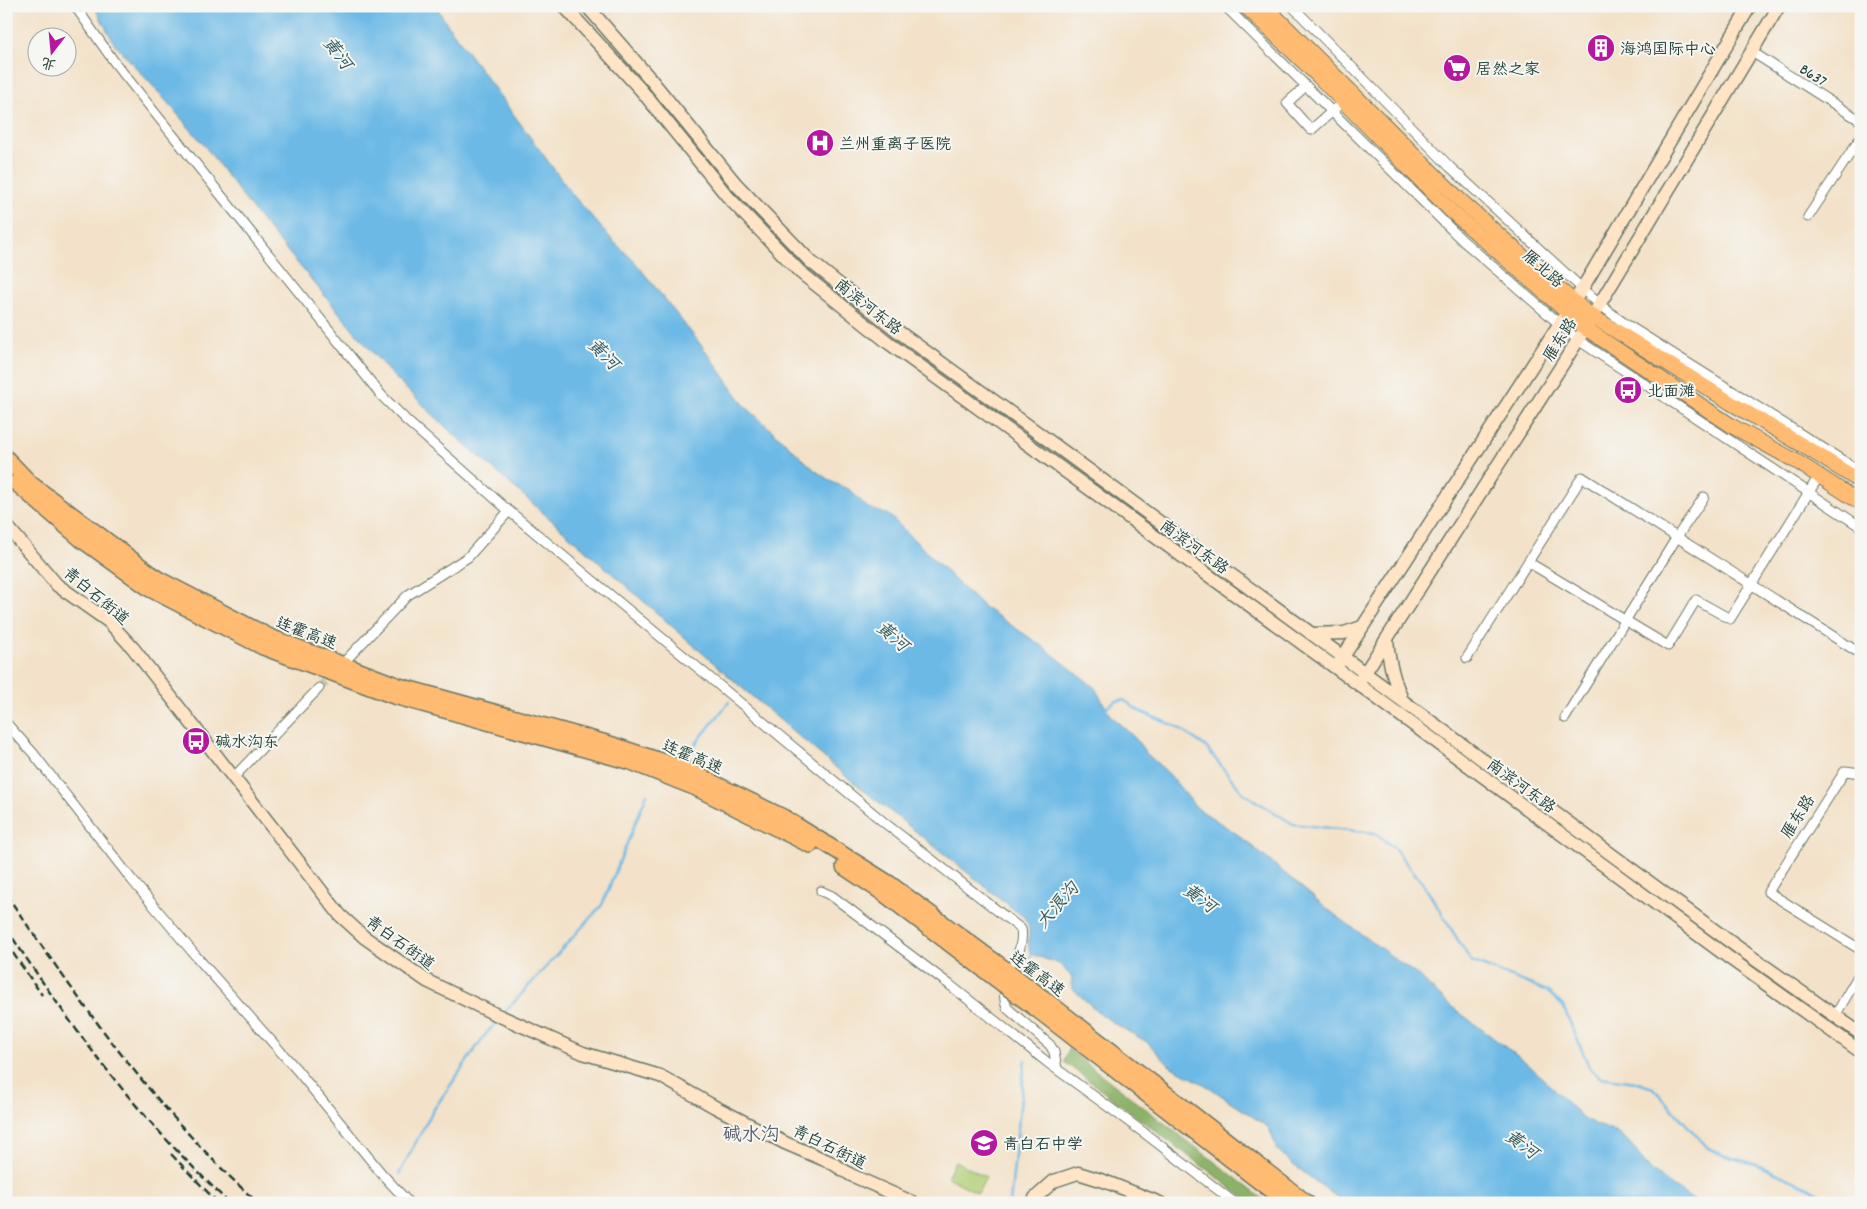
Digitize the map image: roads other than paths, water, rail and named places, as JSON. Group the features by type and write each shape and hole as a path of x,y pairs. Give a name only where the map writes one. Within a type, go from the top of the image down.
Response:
{"highway":[{"name":"连霍高速","path":"6,458 31,484 158,579 270,638 399,686 610,744 684,769 783,817 882,879 1041,1005 1307,1203"},
{"name":"连霍高速","path":"6,473 82,540 150,589 263,647 394,696 631,762 696,788 805,841 1006,978"},
{"name":"连霍高速","path":"1041,1005 1287,1203"}],"main road":[{"name":"南滨河东路","path":"564,6 641,90 728,197 800,272 890,344 1041,452 1728,957 1859,1046"},
{"name":"南滨河东路","path":"587,6 652,81 736,184 810,261 899,332 1311,634 1366,672 1728,940 1861,1034"},
{"name":"雁北路","path":"1245,6 1450,210 1570,306 1596,310 1731,403 1861,482"},
{"name":"雁北路","path":"1265,6 1459,199 1570,306 1581,334 1861,502"},
{"name":"雁东路","path":"1336,668 1582,289 1750,6"},
{"name":"雁东路","path":"1358,684 1596,310 1780,6"},
{"path":"1041,452 1052,443"},
{"name":"青白石街道","path":"6,525 57,585 108,621 134,648 340,915 364,937 427,981 493,1013 583,1053 660,1076 785,1143 832,1163 851,1175 914,1203"},
{"path":"1311,634 1344,633 1362,627"},
{"path":"1387,639 1388,659 1402,700"},
{"path":"1034,1203 1035,1198 1054,1181 1078,1173 1160,1203"}],"street":[{"path":"75,6 115,63 382,396 509,511 886,824 1021,929 1023,937 1004,994 1004,1001 1008,1008 1050,1045 1054,1052 1057,1069"},
{"path":"1225,6 1462,240 1558,324 1581,334 1809,493 1861,527"},
{"path":"1292,6 1450,167 1582,289 1596,310 1633,328 1861,472"},
{"name":"B637","path":"1752,52 1861,121"},
{"path":"1306,86 1287,103 1311,130 1343,102"},
{"path":"1808,217 1861,137"},
{"path":"1528,562 1668,646 1696,600 1730,620 1819,476"},
{"path":"1467,658 1582,477 1861,654"},
{"path":"1565,718 1677,537 1704,497"},
{"path":"346,660 408,596 468,557 509,511"},
{"path":"234,777 319,688"},
{"path":"6,722 33,753 132,880 182,940 297,1070 382,1174 409,1203"},
{"name":"雁东路","path":"1861,773 1845,771 1768,892 1861,950"},
{"path":"821,891 832,896 950,985 1047,1062 1143,1132 1235,1203"},
{"path":"1835,1016 1861,971"}],"water":[{"name":"黄河","path":"94,6 436,6 447,24 572,194 613,241 635,262 709,355 744,405 816,471 832,482 850,490 868,508 889,515 984,607 1042,646 1095,688 1110,715 1169,774 1197,808 1237,834 1334,914 1417,975 1452,1007 1528,1064 1582,1117 1623,1137 1648,1167 1698,1203 1345,1203 1292,1164 1277,1149 1269,1128 1209,1087 1170,1066 1147,1042 1115,1024 1097,1011 1074,990 1071,985 1072,977 1059,964 1031,954 1029,950 1029,928 1026,919 847,777 741,687 449,430 390,373 256,214 204,145 114,43"}],"waterway":[{"path":"1106,708 1116,701 1124,700 1139,711 1175,726 1205,746 1243,793 1293,824 1375,833 1395,849 1424,885 1471,961 1547,991 1563,1006 1590,1069 1600,1077 1635,1082 1653,1088 1708,1148 1725,1156 1755,1164 1810,1188 1833,1203"},
{"path":"686,756 729,702"},
{"path":"506,1011 602,905 647,794"},
{"name":"大浪沟","path":"1020,972 1033,952"},
{"path":"399,1174 432,1112 485,1035 496,1023"},
{"name":"大浪沟","path":"1010,1203 1025,1060"}],"tunnel":[{"path":"319,688 336,671"}],"railway":[{"path":"6,894 92,1016 154,1095 187,1132 258,1203"},
{"path":"6,928 56,1002 109,1073 167,1140 229,1203"},
{"path":"6,943 42,995"},
{"path":"171,1154 218,1203"}],"place":[{"name":"海鸿国际中心","path":"1601,48"},
{"name":"居然之家","path":"1457,68"},
{"name":"兰州重离子医院","path":"820,143"},
{"name":"北面滩","path":"1628,390"},
{"name":"碱水沟东","path":"196,741"},
{"name":"青白石中学","path":"984,1143"}],"district":[{"name":"碱水沟","path":"751,1133"}]}
